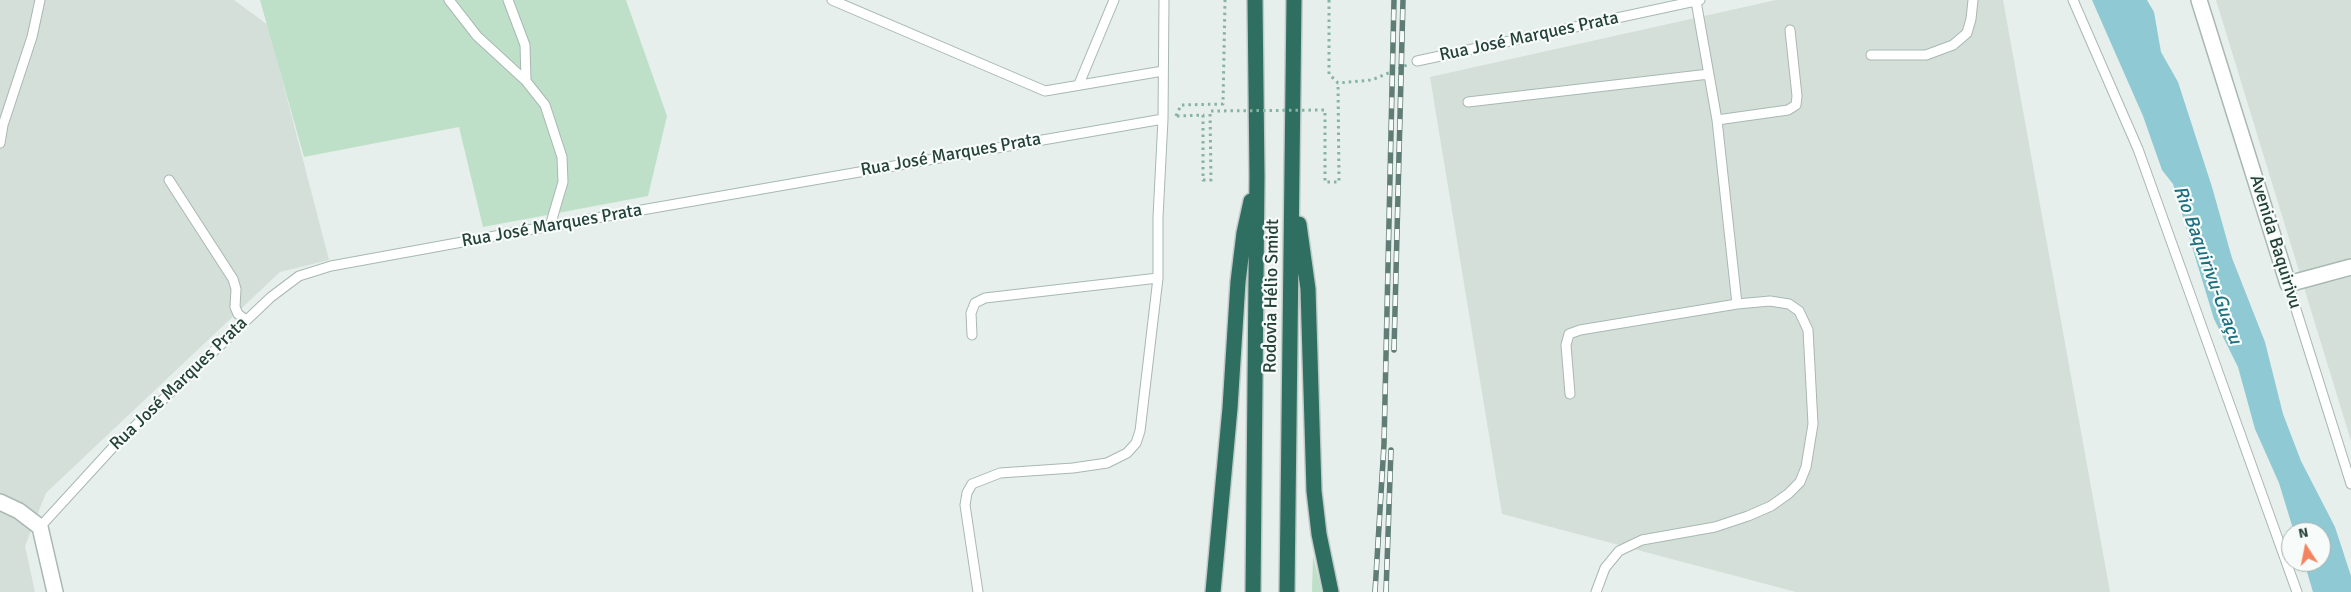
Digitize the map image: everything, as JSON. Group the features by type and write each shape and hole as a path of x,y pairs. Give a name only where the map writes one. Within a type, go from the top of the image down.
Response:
{"highway":[{"name":"Rodovia Hélio Smidt","path":"1253,592 1257,176 1255,0"},
{"name":"Rodovia Hélio Smidt","path":"1287,592 1294,0"},
{"path":"1293,170 1308,289 1314,491 1319,534 1331,592"},
{"path":"1213,592 1229,417 1238,282 1244,233 1257,176"}],"street":[{"name":"Avenida Baquirivu","path":"2199,0 2288,284"},
{"path":"2288,284 2351,267"},
{"path":"0,502 19,511 40,527 55,592"}],"lane":[{"path":"0,143 27,54 40,0"},
{"path":"449,0 478,36 526,81 546,105 562,157 562,182 550,226"},
{"path":"508,0 525,45 526,81"},
{"path":"832,0 1045,91 1163,71"},
{"path":"1079,84 1114,0"},
{"path":"978,592 965,505 967,493 972,484 1000,472 1073,468 1107,463 1127,453 1136,443 1140,431 1158,278 1158,217 1163,119 1164,0"},
{"path":"1698,0 1717,120 1737,304"},
{"name":"Rua José Marques Prata","path":"1417,61 1698,0"},
{"path":"1872,55 1926,54 1953,45 1967,33 1973,0"},
{"path":"2073,0 2138,149 2296,592"},
{"path":"1717,120 1788,110 1796,105 1797,96 1790,30"},
{"path":"1468,102 1709,74"},
{"name":"Rua José Marques Prata","path":"40,527 115,445 246,320 288,283 299,276 323,269 550,226 1163,119"},
{"path":"169,180 233,279 236,290 235,307 238,314 246,320"},
{"path":"972,335 971,312 975,303 985,298 1158,278"},
{"name":"Avenida Baquirivu","path":"2288,284 2351,484"},
{"path":"1570,394 1566,345 1569,334 1580,330 1770,300 1788,304 1800,311 1808,330 1813,424 1806,467 1800,482 1788,494 1776,502 1748,516 1715,527 1642,540 1631,544 1613,557 1605,568 1596,592"}],"path":[{"path":"1225,0 1223,104 1181,105 1177,116 1203,115 1204,180 1211,180 1210,111 1325,110 1325,182 1339,182 1338,83 1329,74 1329,0"},
{"path":"1338,83 1372,80 1417,61"}],"shaded area":[{"path":"0,0 234,0 268,25 329,260 280,272 46,493 25,546 35,592 0,592"},
{"path":"1776,0 2003,0 2110,592 1796,592 1502,514 1430,77"},
{"path":"2216,0 2351,0 2351,441"}],"green space":[{"path":"260,0 626,0 667,116 648,196 483,227 459,127 304,157"},
{"path":"1313,556 1322,592 1312,592"}],"water":[{"name":"Rio Baquirivu-Guaçu","path":"2092,0 2147,0 2154,12 2161,52 2178,82 2212,187 2232,258 2265,342 2283,414 2301,461 2335,527 2351,576 2351,592 2313,592 2307,572 2331,572 2331,522 2291,522 2279,483 2255,429 2238,367 2214,319 2173,184 2162,170 2143,116"}],"railway":[{"path":"1375,592 1384,444 1394,0"},
{"path":"1394,350 1403,0"},
{"path":"1386,592 1391,450"}]}
